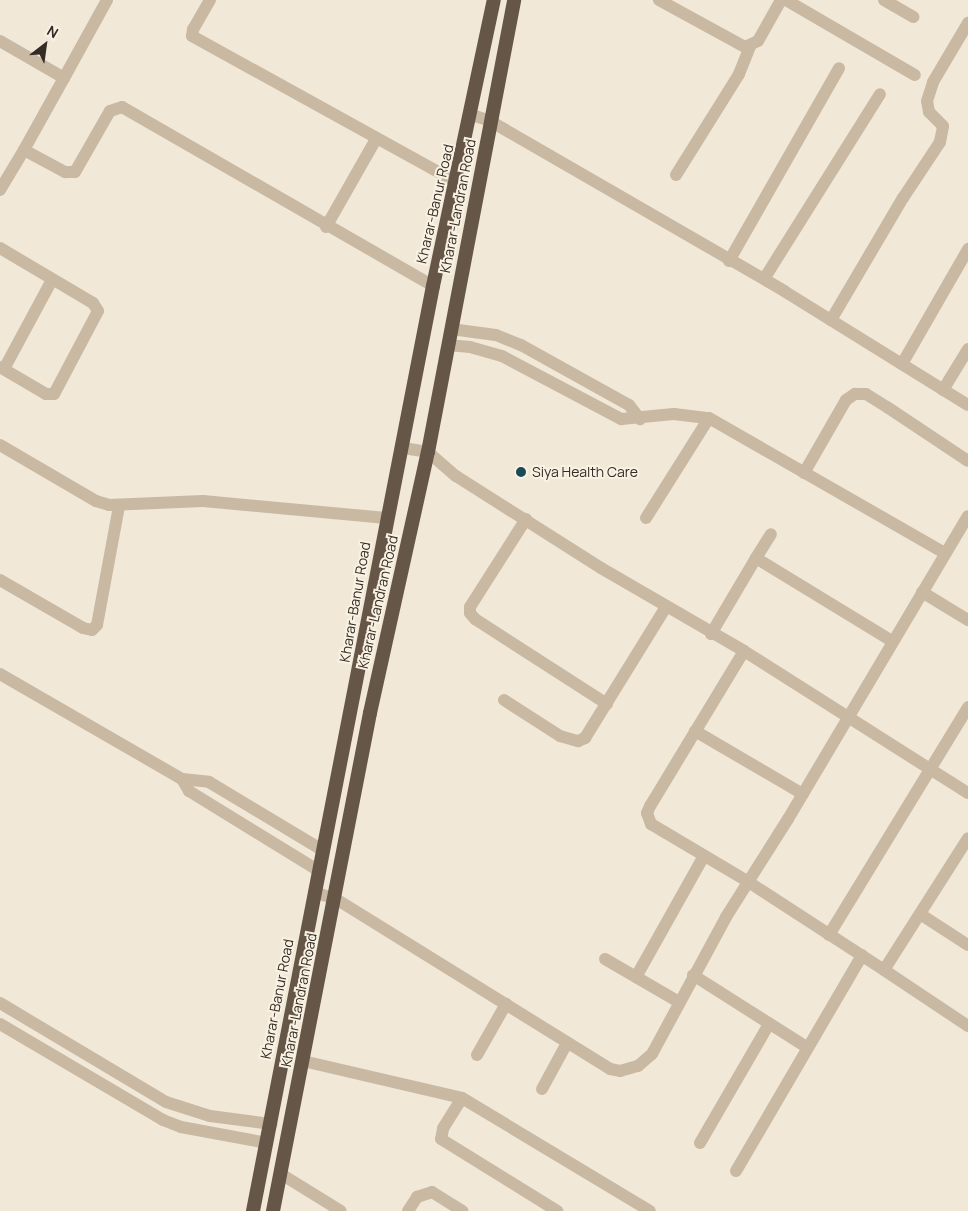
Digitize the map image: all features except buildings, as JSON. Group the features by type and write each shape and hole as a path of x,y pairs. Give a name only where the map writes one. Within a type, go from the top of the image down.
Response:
{"highway":[{"name":"Kharar-Banur Road","path":"253,1211 314,892 324,851 386,518 403,448 433,286 472,115 494,0"},
{"name":"Kharar-Landran Road","path":"273,1211 336,899 370,713 428,452 514,0"}],"street":[{"path":"0,190 5,170 24,150 107,0"},
{"path":"210,0 193,29 192,36 456,182"},
{"path":"659,0 739,45 750,47"},
{"path":"676,176 739,74 750,47 758,41 781,0"},
{"path":"786,0 915,75"},
{"path":"884,0 912,17"},
{"path":"832,320 911,184 940,142 943,126 929,112 927,101 933,82 968,23"},
{"path":"0,41 64,78"},
{"path":"729,261 839,68"},
{"path":"764,279 880,94"},
{"path":"24,150 65,172 75,172 110,111 122,107 326,227 433,286"},
{"path":"472,115 490,121 729,261 764,279 968,405"},
{"path":"326,227 376,139"},
{"path":"0,248 93,303 98,311 58,391 46,394 2,368 52,280"},
{"path":"902,364 968,249"},
{"path":"451,329 496,336 521,345 629,405 640,419"},
{"path":"448,345 495,354 621,419 640,419 674,414 709,418 757,443 804,473 945,552"},
{"path":"943,390 968,349"},
{"path":"804,473 846,400 855,394 866,394 968,461"},
{"path":"646,518 709,418"},
{"path":"0,445 96,501 119,506 183,500 386,518"},
{"path":"403,448 428,452 456,476 666,607 744,652 968,793"},
{"path":"0,580 83,628 92,630 97,624 119,506"},
{"path":"314,892 336,899 610,1069 628,1070 645,1062 652,1054 678,1002 748,881 968,516"},
{"path":"526,519 470,607 470,613 474,619 607,704"},
{"path":"711,634 771,534"},
{"path":"756,558 892,641"},
{"path":"922,592 968,620"},
{"path":"504,700 560,736 578,742 585,738 666,607"},
{"path":"744,652 647,813 655,828 748,881 968,1026"},
{"path":"0,674 182,779 209,782 324,851"},
{"path":"829,935 968,707"},
{"path":"695,731 802,794"},
{"path":"182,779 189,791 319,871"},
{"path":"884,970 968,838"},
{"path":"636,977 704,856"},
{"path":"920,914 968,945"},
{"path":"736,1171 862,955"},
{"path":"605,959 678,1002"},
{"path":"693,975 808,1048"},
{"path":"0,1004 166,1102 210,1116 270,1124"},
{"path":"477,1054 506,1004"},
{"path":"0,1024 162,1120 181,1127 267,1143"},
{"path":"700,1143 769,1024"},
{"path":"542,1089 567,1043"},
{"path":"303,1061 462,1098 650,1211"},
{"path":"462,1098 442,1129 442,1139 557,1211"},
{"path":"281,1174 341,1211"},
{"path":"408,1211 417,1197 432,1192 464,1211"}],"place":[{"name":"Siya Health Care","path":"521,472"}]}
